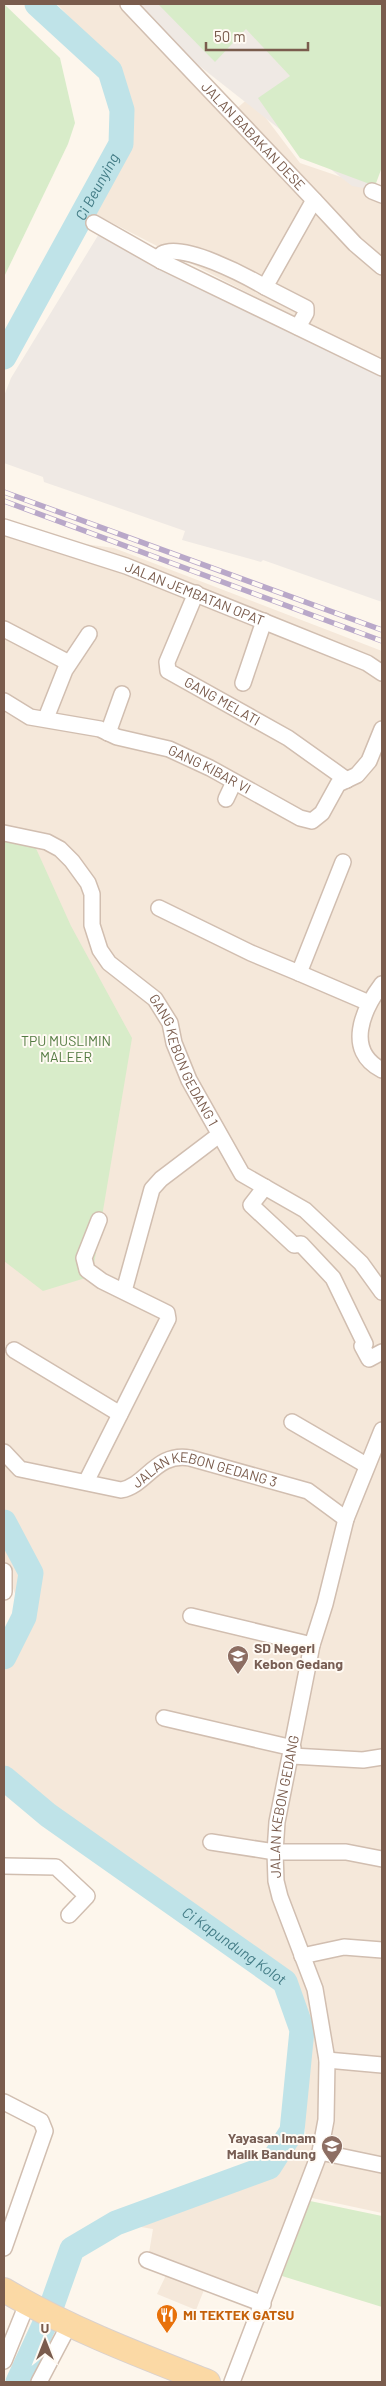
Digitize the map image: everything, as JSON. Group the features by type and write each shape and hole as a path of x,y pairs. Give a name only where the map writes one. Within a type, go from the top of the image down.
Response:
{"main road":[{"path":"4,2290 66,2323 194,2378"},
{"path":"194,2378 191,2371 221,2382"}],"street":[{"name":"JALAN BABAKAN DESE","path":"128,4 355,244 382,267"},
{"path":"265,287 314,200"},
{"path":"94,223 161,261 382,368"},
{"path":"161,261 162,254 167,251 179,252 217,262 306,308 306,313 298,327"},
{"name":"JALAN JEMBATAN OPAT","path":"4,527 126,566 196,593 367,663 382,673"},
{"name":"GANG MELATI","path":"196,593 166,665 168,671 288,738 346,780"},
{"path":"244,683 264,621"},
{"path":"4,629 69,663"},
{"path":"46,718 69,663 89,634"},
{"path":"108,733 122,694"},
{"name":"GANG KIBAR VI","path":"4,701 30,716 100,730 170,748 300,818 312,821 322,813 338,784 346,780"},
{"path":"346,780 357,775 378,754 382,730"},
{"path":"226,799 234,782"},
{"name":"GANG KEBON GEDANG 1","path":"4,833 47,842 60,849 76,866 92,894 92,925 100,950 109,963 155,999 172,1025 174,1043 188,1080 242,1174 305,1210 361,1263 382,1292"},
{"path":"299,973 343,862"},
{"path":"160,908 251,953 369,1003"},
{"path":"382,984 369,1003 360,1027 361,1048 382,1070"},
{"path":"124,1291 152,1189 161,1178 218,1135"},
{"path":"265,1187 250,1205 294,1245 301,1244 333,1278 365,1343 362,1346 369,1359 382,1352"},
{"path":"86,1482 168,1319 165,1312 102,1281 85,1266 84,1258 99,1220"},
{"path":"14,1350 120,1414"},
{"path":"292,1422 366,1465"},
{"name":"JALAN KEBON GEDANG","path":"232,2382 264,2304 320,2152 326,2120 328,2060 315,1989 301,1959 276,1881 277,1822 312,1645 325,1604 346,1519 366,1465 382,1430"},
{"name":"JALAN KEBON GEDANG 3","path":"4,1452 20,1469 124,1490 164,1461 186,1457 308,1491 346,1519"},
{"path":"4,1571 4,1592"},
{"path":"191,1616 312,1645"},
{"path":"164,1718 292,1752 363,1760 382,1757"},
{"path":"211,1842 275,1852 346,1852 382,1859"},
{"path":"4,1866 46,1865 56,1866 65,1872 87,1896 69,1915"},
{"path":"301,1959 344,1947 382,1950"},
{"path":"328,2060 382,2065"},
{"path":"4,2102 42,2121 45,2131 4,2248"},
{"path":"320,2152 382,2164"},
{"path":"148,2260 264,2304"},
{"path":"4,2362 33,2307"},
{"path":"38,2382 66,2323"}],"shaded area":[{"path":"57,4 121,4 229,115 250,97 300,163 382,191 382,362 93,213 127,147 131,105 122,75 110,55 91,40"},
{"path":"134,4 382,4 382,150 369,189 352,186 169,42"},
{"path":"105,224 382,367 382,602 263,560 261,562 182,540 185,531 44,482 43,477 4,463 4,396 11,378"},
{"path":"4,533 114,548 382,651 382,2213 298,2195 257,2297 208,2280 196,2310 157,2294 170,2267 148,2259 153,2229 116,2223 306,2137 285,1982 48,1815 4,1765 4,1673 24,1617 4,1565"}],"green space":[{"path":"4,4 60,58 75,123 68,144 4,277"},
{"path":"158,4 382,4 382,167 375,186 300,158 258,98 290,76 246,29 215,62"},
{"name":"TPU MUSLIMIN MALEER","path":"4,832 34,844 71,926 132,1038 92,1276 43,1291 4,1261"},
{"path":"310,2201 382,2216 382,2307 282,2276"}],"waterway":[{"name":"Ci Beunying","path":"4,357 121,144 122,110 110,71 37,4"},
{"name":"Ci Kapundung Kolot","path":"4,1522 31,1573 24,1617 4,1657"},
{"name":"Ci Kapundung Kolot","path":"4,1778 48,1815 285,1982 302,2030 292,2131 269,2167 116,2223 72,2249 47,2319 18,2382"}],"railway":[{"path":"4,492 382,630"},
{"path":"4,501 382,641"}],"place":[{"name":"SD Negeri Kebon Gedang","path":"238,1675"},
{"name":"Yayasan Imam Malik Bandung","path":"332,2165"},
{"name":"MI TEKTEK GATSU","path":"167,2334"}]}
